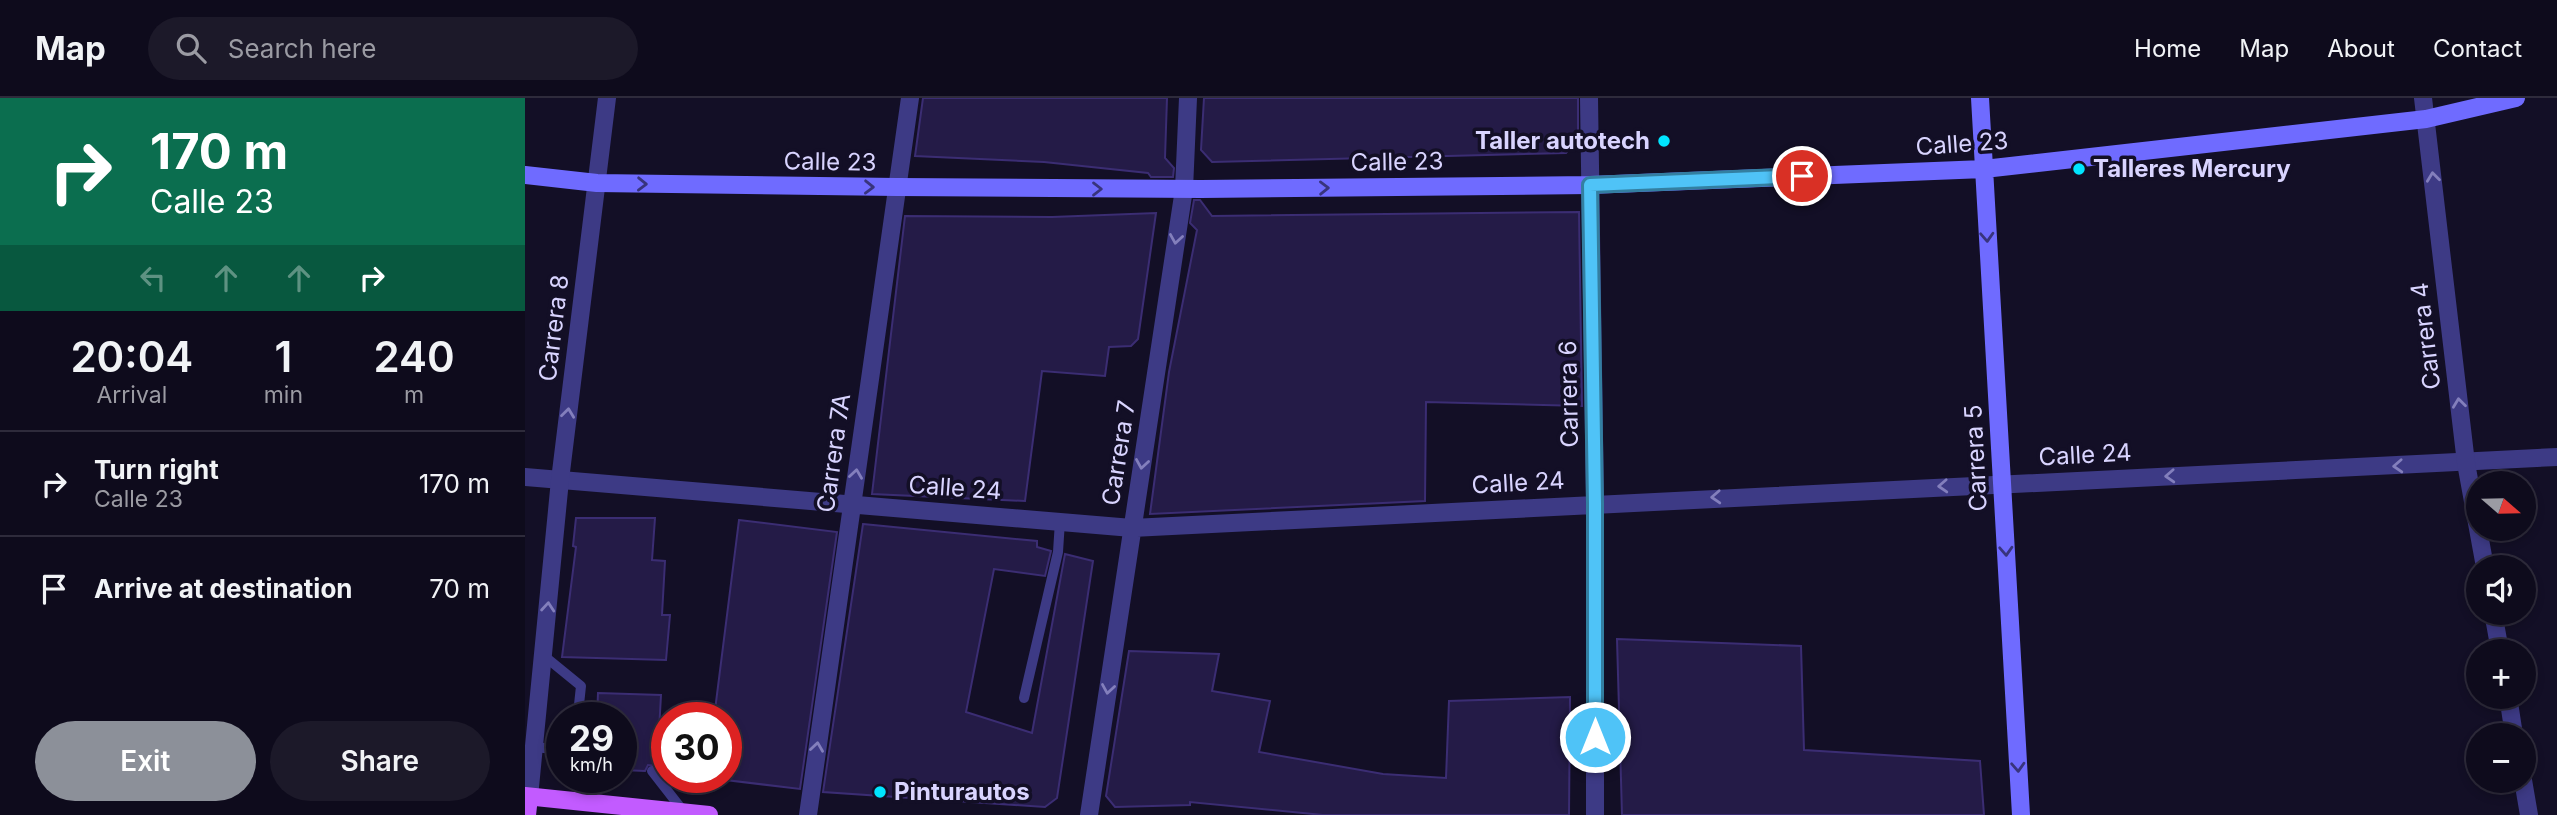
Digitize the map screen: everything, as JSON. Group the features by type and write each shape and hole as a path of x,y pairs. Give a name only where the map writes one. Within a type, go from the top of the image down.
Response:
{"main road":[{"name":"Carrera 5","path":"1979,98 2021,815"},
{"name":"Calle 23","path":"525,175 597,183 897,187 1184,189 1590,185 1983,169 2426,119 2516,98"},
{"path":"527,803 581,804 709,815"}],"street":[{"name":"Carrera 8","path":"527,803 535,747 560,480 607,98"},
{"name":"Carrera 7A","path":"808,815 910,98"},
{"name":"Carrera 7","path":"1089,815 1184,189 1188,98"},
{"name":"Carrera 6","path":"1589,98 1595,503 1595,815"},
{"name":"Carrera 4","path":"2423,98 2466,463 2483,555"},
{"name":"Calle 24","path":"525,477 1132,528 2557,457"},
{"path":"2525,793 2529,815"}],"lane":[{"path":"1024,698 1058,552 1061,521"},
{"path":"543,655 581,686 579,702"},
{"path":"535,747 546,748"},
{"path":"581,804 588,793"},
{"path":"670,793 685,812"}],"building":[{"path":"923,98 1167,98 1165,158 1174,168 1173,177 1151,177 1148,173 1044,162 915,156"},
{"path":"1204,98 1578,98 1578,139 1566,153 1212,162 1201,150"},
{"path":"1194,200 1200,200 1212,216 1579,212 1582,406 1426,402 1425,501 1150,514 1169,372 1197,230 1190,223"},
{"path":"1156,213 1138,339 1131,346 1109,347 1105,376 1042,371 1025,501 872,494 905,216 1052,217"},
{"path":"576,518 655,518 652,560 665,561 662,615 670,615 666,660 562,657 576,547 573,546"},
{"path":"739,520 837,532 800,789 742,782 742,702 716,702"},
{"path":"863,524 1037,541 1037,547 1051,551 1045,576 994,569 966,712 1032,733 1065,554 1093,561 1057,798 1045,807 823,792"},
{"path":"1617,639 1801,646 1804,750 1980,761 1984,815 1622,815"},
{"path":"1129,651 1219,654 1212,691 1270,701 1259,752 1383,774 1446,778 1449,701 1570,697 1569,815 1323,815 1190,802 1190,805 1115,807 1106,796"},
{"path":"598,693 661,695 661,702 651,702 651,765 648,765 645,771 637,771 637,702 598,702"}],"place":[{"name":"Taller autotech","path":"1664,141"},
{"name":"Talleres Mercury","path":"2079,169"},
{"name":"Pinturautos","path":"880,792"}],"route":[{"path":"1595,737 1595,503 1590,185 1802,176"}]}
